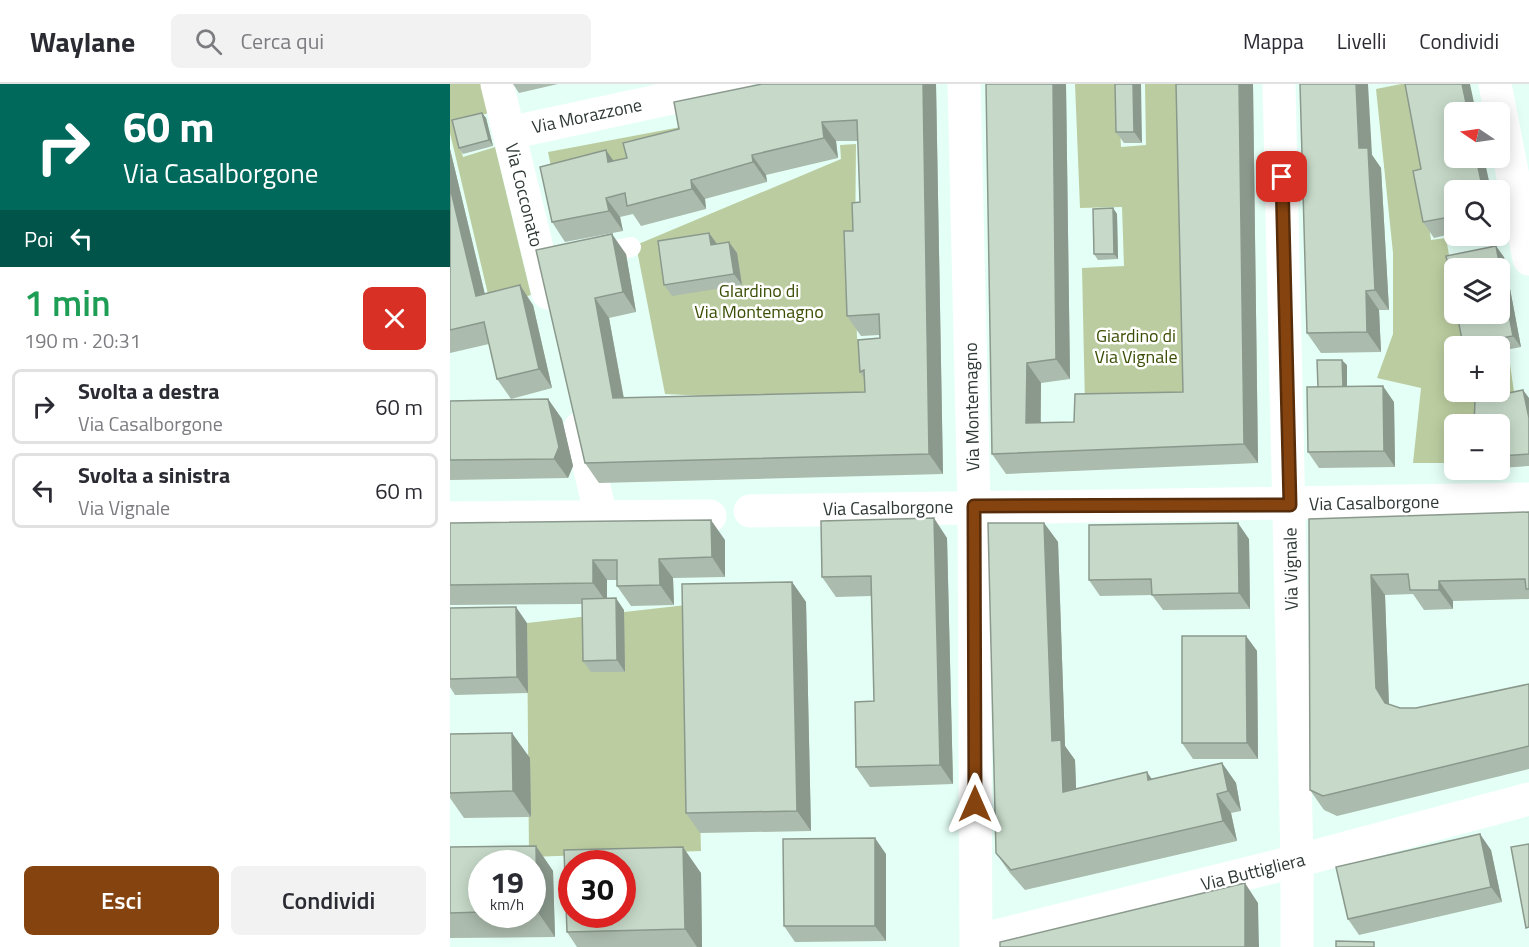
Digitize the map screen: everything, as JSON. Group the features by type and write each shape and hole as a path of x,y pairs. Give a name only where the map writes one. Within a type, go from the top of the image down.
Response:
{"street":[{"name":"Via Cocconato","path":"497,84 509,133 560,262 555,322"},
{"name":"Via Morazzone","path":"509,133 736,84"},
{"name":"Via Montemagno","path":"963,84 974,506 976,944"},
{"name":"Via Vignale","path":"1279,84 1290,505 1297,947"},
{"path":"1495,84 1529,259"},
{"path":"574,402 601,516"},
{"name":"Via Casalborgone","path":"750,511 974,506 1290,505 1529,499"},
{"path":"450,518 710,516"},
{"name":"Via Buttigliera","path":"976,944 1529,799"}],"lane":[{"path":"560,262 631,247"}],"green space":[{"path":"450,84 481,84 489,113 454,123 463,157 495,147 531,295 491,307 450,133"},
{"name":"Giardino di Via Vignale","path":"1075,84 1118,84 1121,147 1146,145 1145,84 1181,84 1190,404 1085,406 1082,268 1124,266 1122,207 1080,208"},
{"path":"1411,84 1431,240 1444,238 1444,246 1447,246 1450,258 1444,258 1444,324 1461,324 1463,336 1444,336 1444,402 1503,402 1491,414 1444,414 1444,463 1413,463 1421,388 1377,378 1393,334 1393,253 1376,89"},
{"path":"686,126 689,147 554,181 548,152"},
{"name":"GIardino di Via Montemagno","path":"856,144 857,339 868,340 871,404 665,394 636,245 841,159 840,145"},
{"path":"1510,364 1514,392 1510,396"},
{"path":"695,604 701,851 636,853 636,850 558,850 558,856 546,856 546,850 529,850 527,623"}],"building":[{"path":"762,84 923,84 929,454 585,463 536,250 612,234 623,292 595,298 613,398 865,392 864,370 860,372 858,340 880,338 879,314 847,316 844,231 853,231 852,203 860,202 857,120 822,122 824,138 752,155 753,162 691,180 692,189 627,206 625,193 606,198 609,211 552,222 540,167 606,150 608,162 627,158 623,143 679,129 674,102"},
{"path":"986,84 1053,84 1056,359 1027,363 1026,423 1074,422 1075,394 1183,392 1176,84 1239,84 1244,444 992,454"},
{"path":"1115,84 1133,84 1134,132 1116,132"},
{"path":"1300,84 1356,84 1359,148 1368,148 1375,290 1366,291 1367,332 1307,333"},
{"path":"1405,84 1462,84 1466,102 1444,102 1444,168 1478,168 1481,180 1444,180 1444,218 1423,222 1413,171 1421,169"},
{"path":"482,113 489,140 459,148 452,120"},
{"path":"450,187 476,296 520,285 539,369 497,379 484,322 450,330"},
{"path":"1113,208 1114,254 1094,254 1093,209"},
{"path":"709,233 711,245 729,242 734,274 664,285 658,241"},
{"path":"1496,246 1498,258 1446,258 1446,256"},
{"path":"1510,320 1513,336 1510,337 1461,336 1459,324 1510,324"},
{"path":"1317,360 1342,360 1343,387 1318,387"},
{"path":"1383,386 1384,451 1308,452 1307,387"},
{"path":"1523,390 1529,418 1529,454 1510,455 1510,414 1474,414 1475,402 1510,402 1510,393"},
{"path":"548,399 559,447 554,459 450,460 450,401"},
{"path":"1529,512 1529,589 1526,589 1525,579 1439,581 1439,590 1410,590 1408,574 1371,575 1376,688 1385,703 1400,708 1416,708 1529,684 1529,746 1323,796 1310,790 1309,519"},
{"path":"934,518 940,765 856,767 855,702 874,701 871,576 822,577 821,521"},
{"path":"711,520 712,557 659,559 660,585 617,586 617,560 593,560 593,583 450,585 450,523"},
{"path":"988,523 1044,523 1052,741 1061,740 1063,792 1147,772 1148,780 1222,763 1228,791 1217,794 1223,821 1011,870 996,853"},
{"path":"1238,523 1239,593 1152,595 1151,579 1089,580 1089,525"},
{"path":"792,582 797,811 686,813 682,584"},
{"path":"616,598 617,660 583,661 582,599"},
{"path":"516,607 517,677 450,679 450,608"},
{"path":"1182,636 1246,636 1247,743 1182,743"},
{"path":"512,733 513,791 450,793 450,734"},
{"path":"1480,834 1491,887 1348,919 1336,867"},
{"path":"875,838 875,926 784,926 783,839"},
{"path":"1529,844 1529,927 1526,928 1511,847"},
{"path":"536,846 536,850 468,850 468,912 450,913 450,847"},
{"path":"683,847 685,929 567,932 567,928 636,928 636,850 564,850"},
{"path":"1245,883 1245,947 1000,947 1000,942"},
{"path":"1336,941 1374,942 1374,947 1336,947"}],"route":[{"path":"975,804 974,506 1290,505 1282,177"}]}
